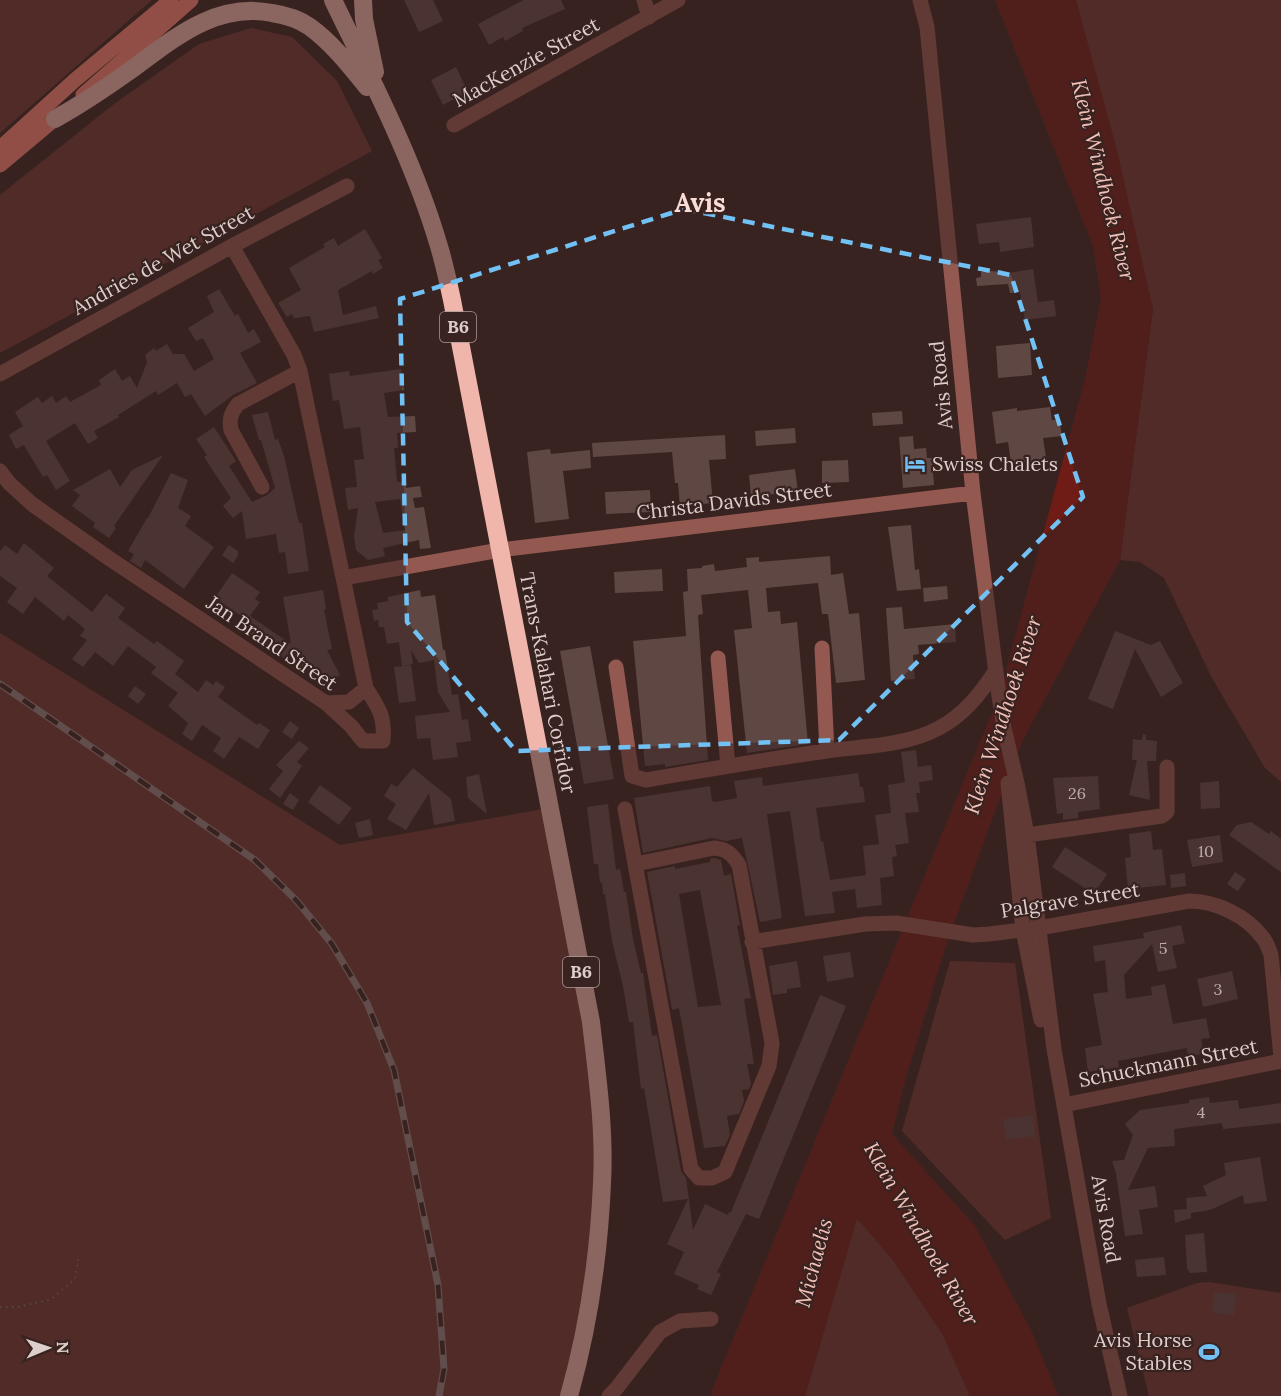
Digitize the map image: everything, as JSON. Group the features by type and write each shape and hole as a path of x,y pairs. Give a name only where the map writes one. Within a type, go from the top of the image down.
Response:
{"highway":[{"name":"Trans-Kalahari Corridor","path":"333,0 387,112 438,242 452,300 591,1022 600,1101 602,1182 590,1303 568,1396"},
{"name":"B6","path":"363,0 364,19 372,58 387,112"},
{"path":"55,119 93,97 192,26 215,16 238,11 263,11 285,15 309,27 335,49 387,112"}],"main road":[{"path":"0,147 75,80 171,0"},
{"path":"0,165 191,0"}],"street":[{"path":"644,0 649,17"},
{"name":"MacKenzie Street","path":"454,126 678,0"},
{"name":"Avis Road","path":"920,0 927,27 973,493 1004,728 1027,835 1054,1049 1100,1304 1120,1396"},
{"name":"Andries de Wet Street","path":"0,374 231,246 347,186"},
{"name":"Jan Brand Street","path":"0,471 32,504 110,560 326,703 351,726 363,741 383,741 385,724 366,688 300,371 294,355 231,246"},
{"path":"262,487 231,430 229,422 231,412 238,404 300,371"},
{"name":"Christa Davids Street","path":"500,550 973,493"},
{"path":"343,578 500,550"},
{"path":"822,648 827,751"},
{"path":"718,658 728,766"},
{"path":"616,667 632,776 646,780 871,746 930,733 965,710 996,670"},
{"path":"326,703 349,702 366,688"},
{"name":"Avis Road","path":"1012,765 1008,783 1023,930 1042,1025 1054,1049"},
{"path":"1027,835 1162,816 1167,812 1167,767"},
{"path":"625,809 691,1169 699,1178 712,1178 725,1172 769,1066 772,1043 739,865 732,853 714,848 636,864"},
{"name":"Palgrave Street","path":"752,942 865,924 885,923 973,935 1039,928 1189,901 1208,902 1240,917 1265,939 1271,955 1281,1059"},
{"name":"Schuckmann Street","path":"1064,1105 1281,1059"},
{"path":"609,1396 660,1332 680,1321 711,1319"}],"path":[{"path":"0,1307 17,1307 50,1300 75,1280 79,1255"}],"highlighted area":[{"path":"684,209 1011,275 1083,497 839,740 516,751 407,622 400,299"}],"shaded area":[{"path":"0,0 152,0 0,133"},
{"path":"1076,0 1281,0 1281,782 1265,768 1212,678 1164,578 1140,562 1120,560 1153,309"},
{"path":"251,28 292,37 337,81 372,151 0,353 0,195 114,104 199,44"},
{"path":"0,633 340,845 549,808 600,1101 602,1182 569,1396 0,1396"},
{"path":"950,961 1015,963 1051,1218 1005,1240 902,1131"},
{"path":"857,1218 893,1260 943,1335 970,1396 805,1396"},
{"name":"Avis Horse Stables","path":"1209,1282 1281,1293 1281,1396 1149,1396 1127,1308 1197,1283"}],"water":[{"path":"995,0 1076,0 1117,150 1153,309 1120,560 1027,732 1012,765 946,945 903,1088 892,1134 975,1226 1032,1332 1058,1396 970,1396 943,1335 893,1260 857,1218 805,1396 712,1396 712,1390 999,696 1085,379 1101,298 1093,246"}],"building":[{"path":"404,0 433,0 443,21 419,32"},
{"path":"524,0 561,0 565,9 522,28 523,31 505,41 503,37 489,45 478,24"},
{"path":"456,67 468,92 443,105 431,80"},
{"path":"1031,217 1034,247 1000,252 999,242 979,244 976,224"},
{"path":"365,229 382,258 378,260 383,268 373,274 372,271 338,290 343,315 376,306 379,318 314,332 310,316 294,318 292,314 287,317 278,303 301,290 289,268 325,247 323,244 334,238 338,246"},
{"path":"1033,269 1038,302 1054,300 1056,316 1025,320 1020,292 1010,293 1008,284 977,286 976,278 981,277 981,272 1002,270 1002,274"},
{"path":"219,289 235,316 238,314 248,333 254,329 261,342 240,353 257,383 233,395 205,416 191,394 185,397 177,383 158,395 156,391 94,431 98,438 88,444 75,423 46,441 70,481 56,490 47,475 43,477 24,445 16,449 9,435 23,426 15,412 38,397 42,403 52,396 56,403 66,396 70,402 101,385 99,380 115,369 122,381 130,376 137,388 147,362 145,355 154,348 156,351 167,344 173,354 184,354 194,371 214,359 203,338 196,341 188,328 214,312 207,296"},
{"path":"1030,343 1032,375 998,378 996,346"},
{"path":"401,369 404,390 384,393 388,417 415,416 416,432 397,433 398,448 394,448 397,482 405,481 406,488 420,486 422,497 413,498 415,508 424,507 431,548 420,549 419,540 383,548 385,556 368,560 356,550 354,537 358,508 348,510 345,488 357,487 354,460 364,459 360,427 344,429 339,400 333,401 329,374 349,371 350,376","holes":["400,499 405,530 383,533 375,502"]},
{"path":"1050,407 1052,420 1060,420 1062,436 1043,438 1047,464 1012,469 1008,442 996,444 992,412 1017,408 1017,411"},
{"path":"902,411 903,424 873,426 872,413"},
{"path":"268,412 275,440 278,439 284,456 299,523 302,523 309,571 288,574 285,552 279,553 276,534 246,539 242,511 233,518 223,506 231,498 204,457 207,455 196,439 214,427 236,461 229,466 252,502 267,495 275,488 252,415"},
{"path":"795,428 796,443 756,446 755,431"},
{"path":"725,435 726,459 709,460 713,503 680,506 672,452 593,457 592,443"},
{"path":"913,436 914,449 926,448 927,458 932,458 934,485 903,488 899,437"},
{"path":"550,449 551,454 590,450 591,468 563,471 569,519 535,523 527,452"},
{"path":"163,455 114,526 116,528 109,538 93,527 95,523 72,506 80,495 73,490 110,469 120,487 132,470"},
{"path":"848,460 849,482 822,483 822,461"},
{"path":"795,469 798,492 751,496 749,475"},
{"path":"171,473 188,480 178,508 191,516 185,526 214,547 184,589 145,560 141,568 130,561 134,554 128,551"},
{"path":"650,490 651,512 606,514 605,492"},
{"path":"911,525 915,570 919,569 921,589 897,591 888,527"},
{"path":"24,543 54,568 47,576 92,612 106,594 125,608 118,618 154,644 157,641 184,661 175,674 198,692 206,680 213,685 216,681 225,687 218,697 257,725 259,723 270,730 258,749 239,737 224,759 213,751 221,738 202,725 192,741 182,734 188,723 168,706 178,693 151,673 156,667 128,646 113,666 95,652 83,667 72,659 87,640 80,636 85,629 68,615 64,621 35,597 23,614 7,602 17,588 0,576 0,551 5,545 17,554"},
{"path":"229,545 238,551 238,556 233,563 222,555"},
{"path":"830,556 831,575 843,573 849,614 859,613 865,680 836,683 828,614 822,614 818,583 766,588 768,612 780,611 781,624 797,622 808,744 747,753 734,630 752,628 748,590 701,595 703,614 698,615 708,760 665,767 665,764 645,766 633,641 686,636 683,592 688,591 687,569 714,564 715,571 747,567 746,558 759,557 759,562"},
{"path":"662,569 663,591 615,593 614,572"},
{"path":"232,573 260,592 255,599 260,602 247,620 215,598"},
{"path":"947,586 948,599 924,602 923,588"},
{"path":"323,590 326,609 324,610 332,649 327,650 340,675 327,682 285,656 283,658 242,630 250,616 291,644 283,597"},
{"path":"420,590 421,597 435,595 452,695 458,694 462,720 468,719 471,741 456,743 458,757 433,760 430,738 417,739 415,716 450,712 438,692 434,660 419,663 411,650 413,664 402,666 399,642 387,644 384,627 379,627 378,620 374,621 372,610 378,609 377,603 388,601 388,597"},
{"path":"902,607 904,629 955,624 956,642 918,645 919,654 913,655 915,679 891,681 886,608"},
{"path":"1115,631 1151,645 1160,641 1183,683 1161,697 1135,649 1113,709 1088,699"},
{"path":"590,646 614,779 584,784 560,651"},
{"path":"411,665 416,701 399,703 394,667"},
{"path":"135,686 146,694 138,704 128,696"},
{"path":"290,721 299,728 292,739 282,732"},
{"path":"1143,734 1146,735 1146,740 1157,741 1156,761 1147,761 1150,800 1129,795 1137,760 1132,760 1133,739 1142,740"},
{"path":"299,741 309,748 297,762 302,766 280,798 269,789 283,771 276,765"},
{"path":"916,750 918,767 931,765 933,780 919,782 920,793 916,793 919,812 905,813 909,843 895,845 897,856 892,857 894,876 880,878 882,905 857,908 855,889 832,892 835,913 805,916 790,811 767,814 782,918 760,922 742,838 726,841 712,838 643,853 634,798 710,786 712,801 715,802 737,798 734,781 762,777 763,786 858,773 865,802 816,808 830,880 866,875 863,846 879,844 875,815 891,813 888,785 905,782 901,752"},
{"path":"413,768 451,799 455,821 434,825 429,793 406,830 387,819 396,804 384,796 391,784 397,787"},
{"path":"479,774 487,814 468,798 466,777"},
{"path":"1098,776 1100,809 1078,812 1078,818 1063,820 1063,813 1057,814 1053,778"},
{"path":"1219,781 1220,808 1201,809 1200,783"},
{"path":"320,785 352,808 339,825 308,802"},
{"path":"290,793 299,800 293,810 283,804"},
{"path":"608,804 616,870 620,869 624,892 626,892 633,939 641,973 643,973 652,1036 657,1035 681,1171 686,1178 693,1230 705,1204 728,1215 731,1212 820,995 846,1006 759,1219 746,1214 717,1272 721,1274 711,1295 697,1289 699,1285 674,1274 684,1252 667,1244 688,1199 663,1202 644,1088 641,1089 633,1022 629,1022 598,864 594,864 587,807"},
{"path":"370,819 373,835 359,838 355,823"},
{"path":"1251,822 1269,834 1271,831 1281,839 1281,872 1229,835 1237,825"},
{"path":"1151,831 1153,850 1162,849 1166,885 1128,889 1125,858 1131,857 1129,834"},
{"path":"1220,835 1223,862 1192,867 1187,840"},
{"path":"1065,847 1107,874 1094,894 1052,867"},
{"path":"710,859 721,860 724,876 731,874 740,925 737,926 751,998 744,999 754,1064 747,1064 751,1084 749,1089 742,1090 744,1101 739,1114 727,1116 730,1135 725,1146 704,1148 679,1008 672,1010 647,872 710,862","holes":["700,890 721,1005 698,1007 679,894"]},
{"path":"1235,872 1246,879 1238,891 1227,884"},
{"path":"1185,873 1186,886 1171,888 1170,875"},
{"path":"1181,925 1185,943 1172,946 1177,968 1158,972 1152,944 1124,975 1126,999 1152,995 1151,987 1165,984 1173,1024 1206,1018 1210,1038 1201,1039 1204,1054 1188,1056 1187,1048 1118,1061 1119,1067 1088,1072 1085,1048 1102,1045 1093,994 1108,992 1105,960 1095,962 1093,946 1144,938 1143,933"},
{"path":"850,952 854,977 827,982 823,956"},
{"path":"797,961 801,987 787,989 787,993 773,995 769,966"},
{"path":"1232,971 1238,999 1203,1007 1197,979"},
{"path":"1209,1097 1210,1103 1238,1100 1239,1109 1281,1103 1281,1123 1223,1129 1222,1123 1174,1129 1175,1146 1148,1148 1128,1190 1155,1186 1158,1207 1139,1210 1143,1234 1125,1236 1116,1173 1112,1161 1124,1160 1133,1135 1125,1124 1140,1110 1189,1103 1189,1100"},
{"path":"1033,1115 1035,1136 1006,1140 1003,1119"},
{"path":"1260,1157 1267,1201 1244,1204 1243,1195 1210,1210 1191,1213 1191,1218 1175,1223 1174,1210 1187,1209 1186,1198 1207,1196 1203,1186 1226,1175 1224,1163"},
{"path":"1204,1233 1207,1272 1190,1273 1187,1268 1185,1235"},
{"path":"1164,1257 1166,1275 1137,1277 1135,1260"},
{"path":"1214,1292 1236,1294 1234,1315 1212,1313"}],"railway":[{"path":"0,684 255,860 296,900 332,944 367,1003 394,1070 438,1285 444,1369 439,1396"}],"place":[{"name":"Swiss Chalets","path":"915,464"},
{"name":"Avis Horse Stables","path":"1209,1352"}],"district":[{"name":"Avis","path":"700,203"}],"water label":[{"name":"Klein Windhoek River","path":"1103,180"},
{"name":"Klein Windhoek River","path":"1003,715"},
{"name":"Klein Windhoek River","path":"921,1234"},
{"name":"Michaelis","path":"814,1263"}]}
